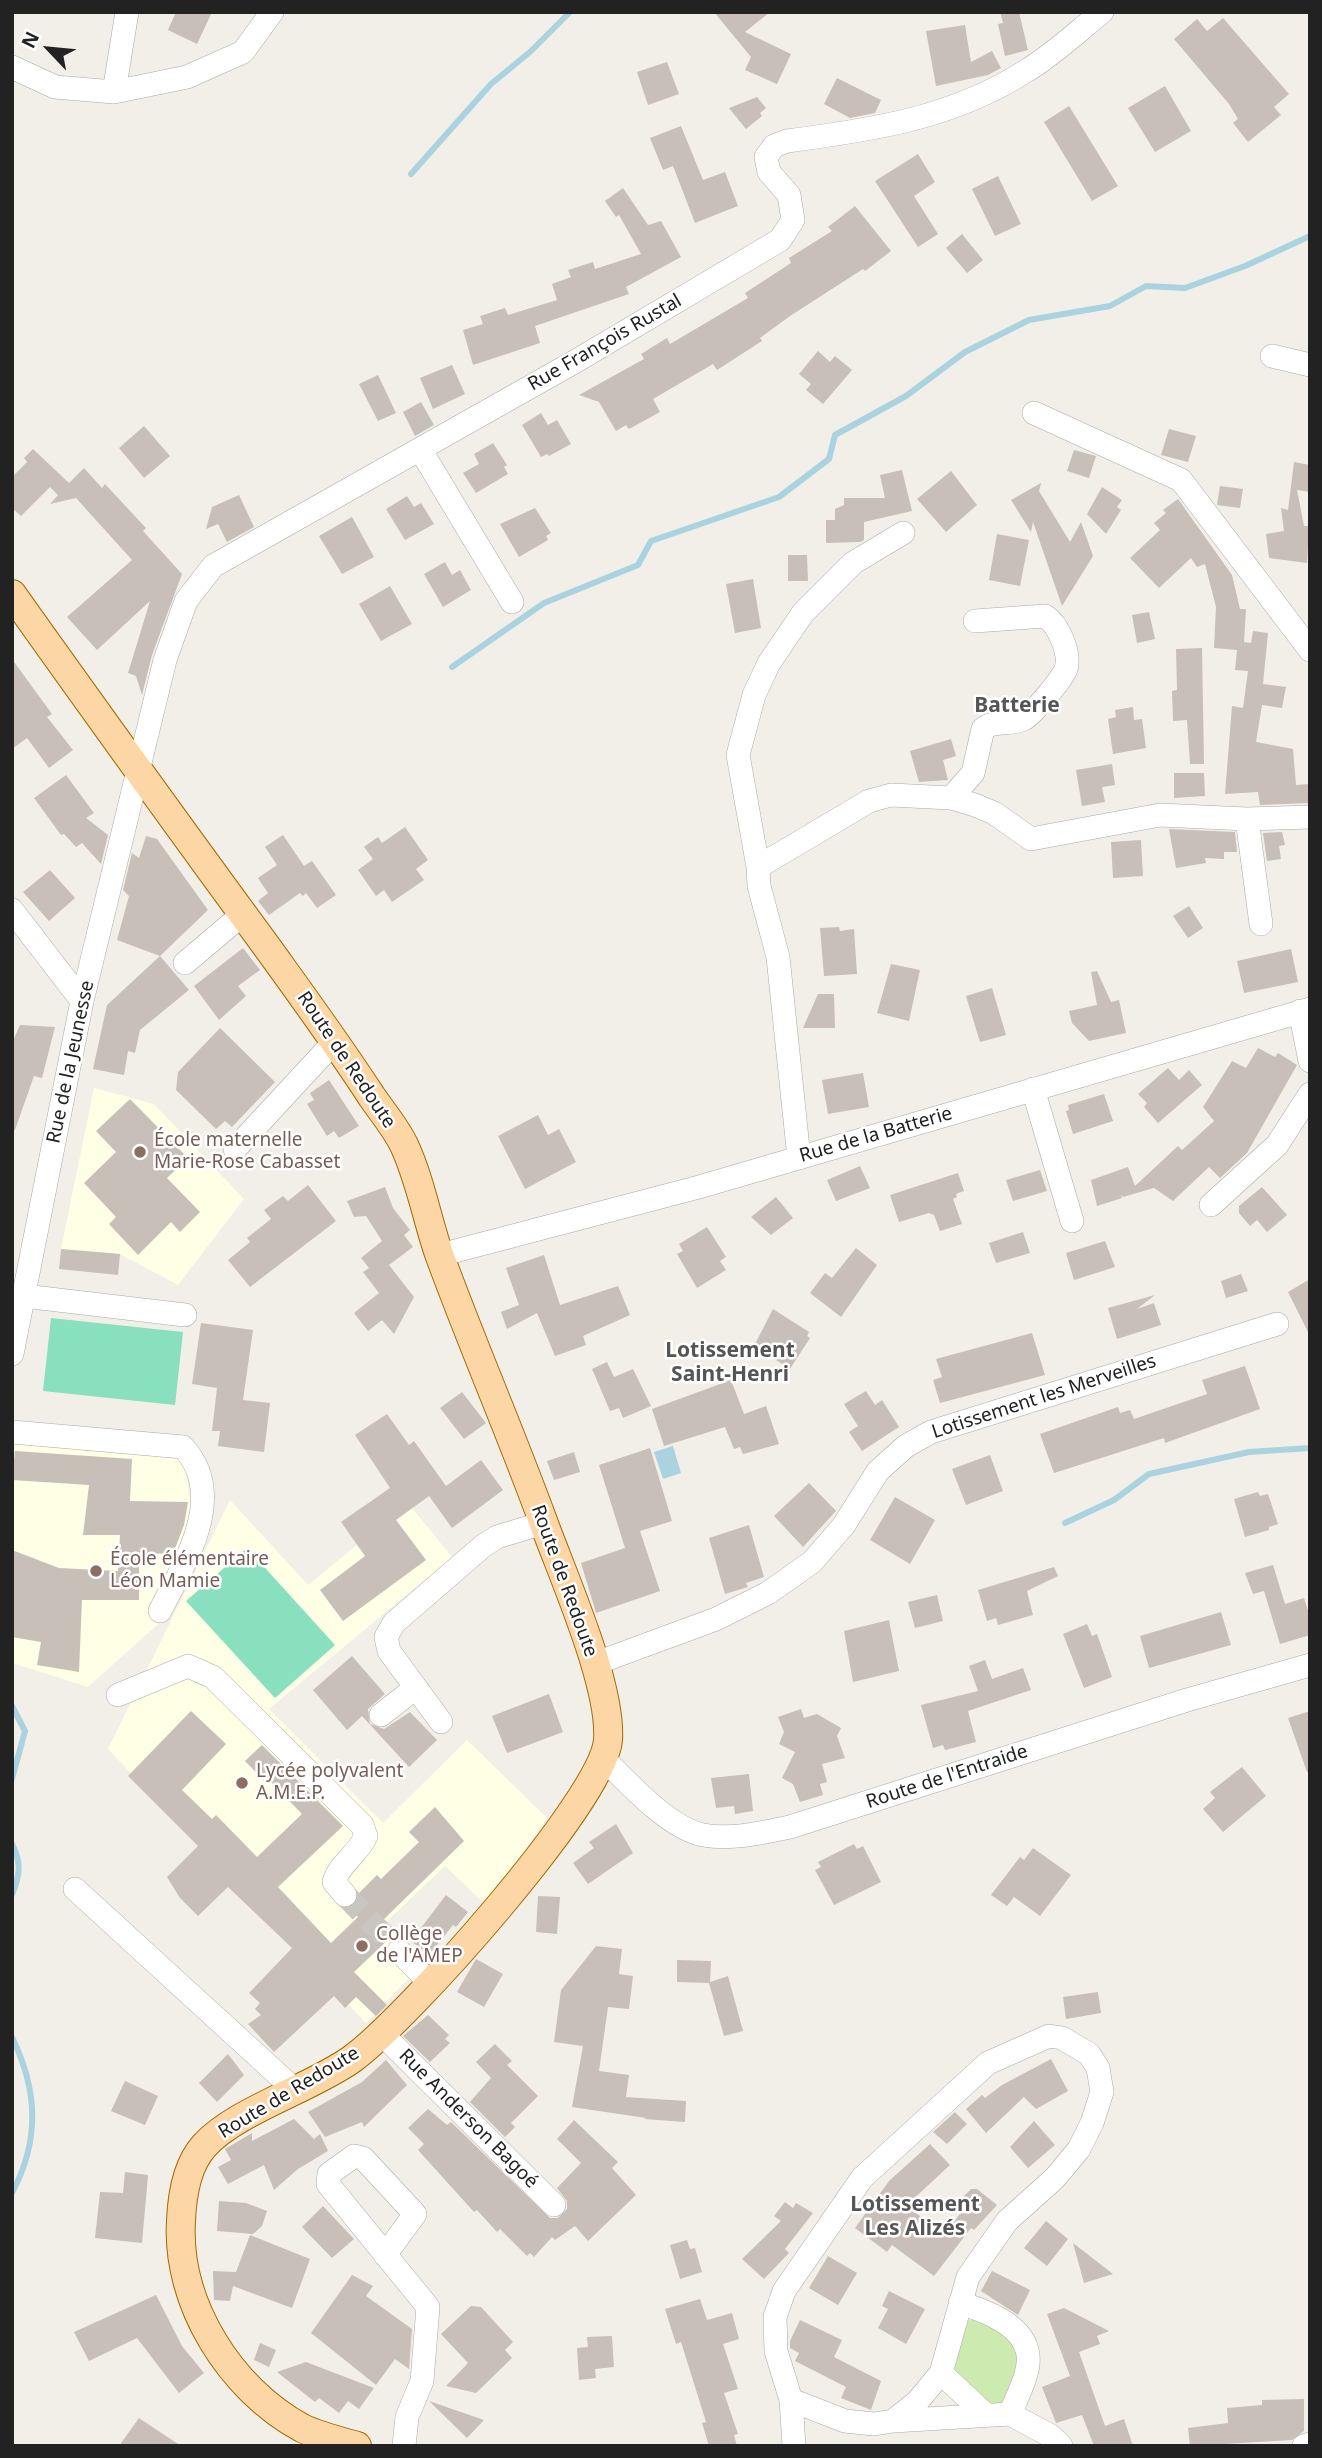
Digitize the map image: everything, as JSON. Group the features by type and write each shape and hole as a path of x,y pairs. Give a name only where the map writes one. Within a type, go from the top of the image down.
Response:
{"main road":[{"name":"Route de Redoute","path":"12,594 335,1041 404,1145 440,1255 594,1664 607,1719 604,1759 587,1791 536,1860 430,1983 354,2058 230,2126 203,2147 187,2177 181,2211 182,2263 190,2294 205,2329 231,2366 265,2402 303,2428 356,2446"}],"street":[{"path":"114,92 127,12"},
{"path":"12,66 55,88 114,92 187,77 243,52 272,12"},
{"name":"Rue François Rustal","path":"139,773 164,660 186,601 213,566 576,361 780,240 793,220 789,195 769,172 766,157 774,146 788,141 876,129 940,113 1026,72 1102,12"},
{"path":"1272,356 1310,365"},
{"path":"1034,413 1181,480 1310,650"},
{"path":"420,449 512,602"},
{"path":"799,1158 778,957 759,886 738,755 754,695 769,663 803,614 853,563 903,533"},
{"path":"951,798 973,773 983,729 988,725 1014,723 1026,718 1063,675 1067,661 1056,627 1045,616 975,621"},
{"name":"Rue de la Jeunesse","path":"12,1354 82,1001 139,773"},
{"path":"758,867 869,801 891,795 951,798 988,809 1031,839 1160,815 1247,819 1310,817"},
{"path":"1247,819 1261,924"},
{"path":"12,910 82,1001"},
{"path":"185,963 243,914"},
{"path":"1305,1010 1310,1061"},
{"name":"Rue de la Batterie","path":"440,1255 799,1158 1305,1010"},
{"path":"235,1149 335,1041"},
{"path":"1033,1089 1072,1220"},
{"path":"1212,1205 1277,1145 1310,1094"},
{"path":"24,1296 185,1315"},
{"name":"Lotissement les Merveilles","path":"594,1664 716,1619 768,1593 812,1562 844,1525 878,1471 906,1446 930,1432 1277,1324"},
{"path":"12,1432 183,1447 196,1461 203,1517 186,1561 160,1611"},
{"path":"441,1722 388,1651 386,1637 394,1623 483,1546 498,1536 543,1523"},
{"name":"Route de l'Entraide","path":"604,1759 654,1808 701,1834 743,1836 790,1827 1188,1700 1310,1665"},
{"path":"118,1695 188,1666 213,1677 362,1825 366,1836 336,1875 334,1882 345,1895"},
{"path":"381,1715 414,1689"},
{"path":"75,1889 296,2091"},
{"path":"399,1951 430,1983"},
{"name":"Rue Anderson Bagoé","path":"381,2033 554,2205"},
{"path":"794,2446 791,2400 776,2351 775,2318 784,2291 862,2178 988,2063 1035,2040 1049,2036 1062,2038 1089,2054 1098,2067 1102,2092 1092,2123 1079,2149 1055,2178 1007,2221 989,2244 968,2277 941,2373 916,2402 893,2421"},
{"path":"386,2255 428,2307 422,2381 407,2417 404,2446"},
{"path":"960,2303 984,2310 1003,2322 1015,2332 1027,2350 1027,2367 1010,2414"},
{"path":"941,2373 985,2414"},
{"path":"791,2400 819,2414 845,2421 874,2424 1010,2414 1051,2436 1060,2446"},
{"path":"1304,2446 1310,2444"}],"shaded area":[{"name":"École maternelle Marie-Rose Cabasset","path":"94,1088 154,1104 244,1199 178,1285 120,1254 61,1249"},
{"name":"École élémentaire Léon Mamie","path":"12,1444 184,1457 194,1526 166,1617 88,1687 12,1663"},
{"name":"Lycée polyvalent A.M.E.P.","path":"230,1500 308,1585 408,1503 452,1557 269,1709 383,1823 467,1740 547,1818 487,1906 445,1866 385,1923 423,1963 366,2023 108,1749"}],"green space":[{"path":"51,1318 183,1332 175,1405 43,1391"},
{"path":"247,1548 335,1645 275,1698 186,1601"},
{"path":"976,2318 1006,2335 1017,2351 1019,2361 1015,2380 999,2405 987,2403 978,2396 962,2381 954,2366 955,2350 965,2322"}],"water":[{"path":"673,1446 681,1473 663,1479 654,1452"}],"building":[{"path":"176,12 212,12 197,44 168,30"},
{"path":"714,12 770,12 745,32 791,54 777,84 745,70 751,57"},
{"path":"1000,12 1019,12 1028,50 1005,56 998,24 1003,23"},
{"path":"1223,18 1289,94 1274,107 1281,115 1248,142 1233,123 1238,119 1229,104 1174,39 1197,19 1207,31"},
{"path":"965,25 971,62 992,51 1001,68 988,75 936,86 926,31"},
{"path":"667,62 679,94 648,105 637,72"},
{"path":"837,78 881,100 875,113 850,118 824,104"},
{"path":"1165,86 1191,131 1155,152 1128,108"},
{"path":"757,97 766,108 760,113 762,116 746,129 729,108"},
{"path":"1069,106 1118,186 1092,201 1044,122"},
{"path":"681,126 703,180 725,172 738,206 695,223 673,166 663,170 650,138"},
{"path":"918,154 935,182 914,196 938,234 918,247 875,181"},
{"path":"998,176 1021,224 995,236 972,189"},
{"path":"623,188 648,225 661,221 681,257 626,287 629,294 535,326 540,343 473,365 463,330 483,324 480,316 505,308 508,315 557,300 552,284 571,277 568,270 593,262 595,269 641,254 619,215 616,217 605,201"},
{"path":"855,206 891,251 865,271 863,269 790,316 760,338 762,341 717,370 713,364 653,399 660,412 629,429 626,425 616,431 599,402 579,395 644,359 641,354 667,338 670,344 748,298 745,293 791,263 789,258 832,231 828,227"},
{"path":"962,234 983,260 967,273 946,248"},
{"path":"818,351 830,362 835,356 852,370 823,404 806,390 811,384 799,374"},
{"path":"452,365 465,394 433,409 420,378"},
{"path":"378,375 396,413 378,421 359,384"},
{"path":"421,402 434,425 415,436 403,412"},
{"path":"541,413 548,425 557,420 571,444 549,456 547,454 541,457 522,425"},
{"path":"144,426 170,456 144,478 119,448"},
{"path":"1169,429 1196,436 1188,462 1161,455"},
{"path":"493,443 507,465 504,467 508,474 476,493 463,473 479,464 474,454"},
{"path":"33,449 69,483 84,468 102,488 105,484 146,528 143,531 182,574 152,655 142,695 136,676 128,673 150,601 97,650 67,617 132,560 76,498 50,504 58,495 50,487 21,516 12,508 12,477 27,462 24,458"},
{"path":"1074,450 1096,456 1089,478 1067,471"},
{"path":"1294,462 1310,465 1310,492 1297,490 1304,526 1309,526 1307,563 1269,558 1266,534 1284,531 1281,508 1288,510"},
{"path":"902,470 912,511 864,522 864,540 860,542 826,543 826,520 835,520 835,509 844,505 844,498 885,498 880,475"},
{"path":"951,471 977,505 946,532 917,499"},
{"path":"1041,483 1039,491 1070,542 1081,522 1093,556 1062,606 1033,522 1031,532 1011,500"},
{"path":"1220,486 1243,489 1240,508 1217,505"},
{"path":"1102,487 1122,500 1117,507 1121,510 1106,534 1087,514"},
{"path":"239,495 254,527 227,542 218,524 206,529 212,507"},
{"path":"407,496 414,507 421,503 434,524 405,540 386,509"},
{"path":"1178,499 1232,575 1240,609 1246,609 1244,642 1251,643 1253,631 1268,633 1263,684 1286,687 1282,708 1262,705 1256,742 1293,749 1296,785 1310,784 1310,803 1260,805 1258,792 1225,794 1232,706 1243,708 1248,671 1235,670 1237,650 1214,648 1216,607 1205,564 1197,567 1191,558 1159,588 1130,558 1160,530 1154,523 1166,513 1163,510"},
{"path":"535,508 551,533 546,536 548,540 519,557 500,524"},
{"path":"352,517 374,557 342,574 319,536"},
{"path":"997,534 1029,540 1020,586 989,580"},
{"path":"788,555 807,555 808,581 788,581"},
{"path":"445,562 452,575 460,570 471,590 443,607 424,574"},
{"path":"753,579 761,628 735,633 726,584"},
{"path":"390,586 412,624 381,641 359,604"},
{"path":"1149,612 1155,639 1137,643 1132,615"},
{"path":"1202,648 1204,764 1190,764 1187,720 1173,721 1172,691 1177,690 1176,649"},
{"path":"12,659 52,714 47,717 73,750 49,768 27,738 12,749"},
{"path":"1133,707 1134,720 1142,719 1146,748 1113,754 1108,719 1116,717 1115,710"},
{"path":"951,739 956,756 943,760 948,780 919,782 910,751"},
{"path":"1112,764 1115,785 1102,787 1105,802 1082,806 1076,770"},
{"path":"1174,773 1204,773 1205,796 1174,798"},
{"path":"66,775 94,813 86,818 108,835 101,864 82,843 76,847 64,834 61,835 34,798"},
{"path":"405,827 428,860 416,869 424,880 392,902 384,890 376,896 358,870 373,859 364,847 378,837 382,843"},
{"path":"1169,829 1235,832 1237,852 1224,852 1224,859 1205,858 1206,863 1176,868"},
{"path":"1282,832 1285,845 1279,846 1281,859 1267,861 1263,833"},
{"path":"283,835 304,866 312,861 336,895 317,908 306,893 303,896 300,893 269,915 258,901 268,893 258,878 277,865 265,847"},
{"path":"146,836 157,839 208,910 160,956 117,940 129,896 123,890 132,853 139,858"},
{"path":"1141,840 1143,876 1113,878 1111,842"},
{"path":"50,870 75,898 49,921 23,892"},
{"path":"1189,906 1203,928 1188,938 1173,916"},
{"path":"839,927 840,931 854,929 857,974 824,976 820,928"},
{"path":"243,948 260,970 238,986 246,996 219,1020 194,986"},
{"path":"1291,949 1298,982 1244,993 1237,961"},
{"path":"160,956 189,990 140,1030 135,1053 128,1051 124,1075 93,1069 107,1005"},
{"path":"891,964 920,970 909,1021 877,1013"},
{"path":"1097,971 1111,1002 1119,1000 1126,1033 1089,1041 1072,1023 1069,1011 1097,1005 1091,972"},
{"path":"992,988 1006,1035 980,1042 966,996"},
{"path":"818,994 834,994 835,1028 803,1028"},
{"path":"20,1025 55,1027 42,1078 34,1076 15,1130 12,1129 12,1043"},
{"path":"220,1028 275,1082 232,1127 225,1121 216,1129 176,1090 178,1072"},
{"path":"1258,1048 1275,1057 1278,1053 1297,1065 1247,1153 1220,1178 1209,1167 1173,1201 1154,1188 1123,1197 1121,1195 1122,1198 1097,1206 1091,1180 1128,1167 1135,1186 1178,1146 1182,1150 1214,1121 1203,1107 1232,1061 1246,1068"},
{"path":"1168,1068 1179,1080 1189,1070 1202,1085 1158,1123 1144,1107 1147,1103 1138,1094"},
{"path":"863,1073 869,1107 828,1114 822,1080"},
{"path":"329,1080 359,1126 339,1138 334,1131 327,1136 307,1104 314,1100 310,1093"},
{"path":"1104,1094 1113,1121 1073,1134 1066,1111 1069,1110 1068,1105"},
{"path":"130,1099 188,1158 167,1178 200,1212 180,1232 171,1222 138,1255 109,1224 116,1217 84,1183 116,1152 96,1131"},
{"path":"538,1115 548,1135 559,1129 576,1162 525,1189 498,1136"},
{"path":"860,1166 870,1188 836,1201 827,1180"},
{"path":"1040,1170 1047,1191 1013,1201 1006,1180"},
{"path":"958,1173 964,1191 956,1194 957,1197 953,1199 962,1224 940,1231 934,1215 929,1213 899,1222 890,1195"},
{"path":"308,1185 336,1221 250,1287 228,1260 250,1242 247,1238 271,1219 264,1210 283,1196 288,1201"},
{"path":"385,1187 393,1208 410,1230 404,1235 413,1247 389,1265 414,1297 394,1334 382,1320 368,1331 354,1313 379,1293 363,1272 369,1268 361,1258 382,1241 366,1216 354,1217 347,1201"},
{"path":"1262,1187 1287,1215 1267,1232 1257,1220 1250,1226 1239,1213 1239,1206"},
{"path":"776,1197 793,1218 771,1235 751,1217"},
{"path":"707,1227 726,1257 720,1261 726,1270 697,1288 677,1254 683,1251 679,1244"},
{"path":"1023,1232 1030,1253 996,1263 989,1243"},
{"path":"1105,1241 1115,1267 1074,1280 1066,1253"},
{"path":"856,1248 877,1265 841,1317 810,1293 825,1273 832,1278"},
{"path":"61,1249 120,1254 118,1275 59,1269"},
{"path":"544,1255 560,1305 618,1286 630,1315 583,1336 586,1345 555,1356 537,1313 507,1329 501,1312 519,1305 506,1268"},
{"path":"1241,1274 1248,1291 1226,1298 1221,1281"},
{"path":"1310,1279 1310,1336 1288,1292"},
{"path":"1155,1295 1137,1309 1154,1303 1161,1325 1117,1339 1108,1308"},
{"path":"773,1309 809,1332 807,1336 810,1338 790,1369 754,1346"},
{"path":"201,1323 253,1330 243,1400 270,1403 264,1452 218,1446 220,1431 212,1431 217,1388 192,1384"},
{"path":"1032,1333 1045,1375 940,1403 933,1380 942,1377 936,1359"},
{"path":"607,1362 614,1377 633,1369 651,1406 623,1418 619,1408 610,1411 592,1369"},
{"path":"1245,1366 1260,1409 1165,1443 1164,1438 1054,1473 1040,1434 1118,1407 1120,1413 1130,1410 1134,1419 1207,1394 1202,1380"},
{"path":"731,1380 744,1414 766,1406 779,1444 743,1454 740,1447 734,1449 725,1427 664,1446 652,1409"},
{"path":"866,1391 875,1405 882,1400 899,1427 862,1451 849,1432 858,1426 844,1404"},
{"path":"462,1392 486,1423 464,1439 440,1408"},
{"path":"387,1414 409,1445 414,1441 446,1486 481,1460 503,1490 452,1528 429,1496 396,1520 426,1560 343,1621 320,1590 365,1556 341,1522 390,1488 355,1435"},
{"path":"650,1448 672,1521 640,1531 660,1591 596,1613 581,1563 625,1548 599,1465"},
{"path":"15,1451 132,1459 130,1501 188,1502 184,1525 173,1554 139,1553 139,1600 82,1600 79,1672 37,1665 41,1642 12,1637 12,1550 59,1568 118,1571 120,1535 83,1535 89,1485 12,1480"},
{"path":"574,1452 580,1472 554,1480 547,1461"},
{"path":"990,1455 1003,1491 966,1505 952,1469"},
{"path":"809,1483 836,1511 803,1547 774,1516"},
{"path":"1258,1492 1260,1496 1268,1494 1278,1524 1269,1527 1269,1530 1245,1537 1234,1499"},
{"path":"895,1497 935,1520 910,1564 870,1540"},
{"path":"749,1525 764,1577 746,1583 748,1587 725,1594 709,1538"},
{"path":"1273,1565 1285,1604 1304,1598 1310,1617 1310,1635 1280,1644 1264,1591 1253,1594 1245,1573"},
{"path":"1054,1567 1058,1576 1027,1591 1033,1615 998,1625 996,1618 987,1621 978,1590"},
{"path":"937,1595 943,1621 915,1628 908,1602"},
{"path":"1221,1612 1231,1645 1149,1668 1140,1636"},
{"path":"889,1620 899,1671 853,1682 844,1631"},
{"path":"1087,1624 1092,1636 1097,1634 1112,1677 1084,1688 1063,1634"},
{"path":"352,1656 385,1694 368,1709 370,1724 384,1729 410,1712 437,1740 409,1767 362,1716 347,1730 313,1690"},
{"path":"985,1660 992,1679 1023,1668 1031,1690 968,1711 976,1742 945,1750 943,1745 933,1748 921,1705 978,1691 969,1666"},
{"path":"549,1694 563,1732 507,1753 492,1716"},
{"path":"801,1709 804,1718 817,1714 841,1728 837,1736 845,1758 822,1764 827,1782 820,1784 823,1795 800,1802 793,1784 782,1778 795,1752 779,1744 784,1732 778,1717"},
{"path":"191,1711 226,1744 182,1790 212,1819 216,1815 257,1857 302,1814 268,1779 265,1782 245,1761 262,1745 343,1826 278,1887 331,1943 358,1917 350,1909 359,1900 359,1893 377,1875 381,1879 419,1842 409,1832 435,1807 464,1841 381,1922 393,1935 354,1972 387,2005 376,2016 356,1997 345,2008 334,1996 274,2052 248,2024 261,2015 255,2009 260,2003 249,1993 292,1948 228,1887 198,1916 180,1898 167,1877 198,1846 128,1776"},
{"path":"1310,1711 1310,1772 1307,1772 1288,1718"},
{"path":"1242,1767 1266,1796 1223,1832 1203,1809 1215,1798 1210,1792"},
{"path":"749,1774 753,1811 735,1814 734,1806 716,1808 711,1778"},
{"path":"616,1824 633,1853 588,1884 573,1863 594,1848 589,1842"},
{"path":"854,1844 857,1849 863,1846 881,1882 834,1905 815,1870 821,1867 818,1862"},
{"path":"1033,1848 1071,1875 1040,1916 1014,1897 1007,1906 991,1895 1020,1857 1024,1860"},
{"path":"446,1895 468,1912 456,1927 453,1925 429,1955 411,1941"},
{"path":"538,1896 560,1897 557,1934 536,1932"},
{"path":"596,1946 622,1949 619,1974 633,1976 629,2009 608,2007 599,2071 629,2075 626,2097 686,2101 685,2122 644,2119 646,2118 572,2107 583,2046 554,2042 561,1990"},
{"path":"476,1959 503,1974 484,2007 457,1992"},
{"path":"677,1960 711,1961 710,1982 728,1976 743,2031 724,2036 709,1983 677,1982"},
{"path":"1098,1992 1101,2013 1066,2019 1063,1997"},
{"path":"428,2015 449,2035 445,2039 450,2043 430,2062 403,2036"},
{"path":"495,2044 512,2061 507,2065 538,2096 511,2123 515,2127 505,2137 470,2102 491,2078 476,2062"},
{"path":"228,2054 244,2075 217,2102 199,2083"},
{"path":"1051,2059 1068,2091 1036,2109 1024,2097 986,2133 966,2109 982,2095 985,2098 1002,2085"},
{"path":"386,2060 407,2085 364,2127 362,2122 325,2137 308,2112 362,2082"},
{"path":"125,2081 158,2096 145,2125 111,2111"},
{"path":"428,2109 447,2125 451,2122 550,2218 558,2218 567,2209 567,2201 557,2188 581,2163 557,2139 574,2120 618,2162 612,2168 636,2195 588,2241 575,2226 555,2240 552,2237 534,2257 530,2253 527,2256 500,2229 497,2232 477,2210 474,2212 418,2150 424,2144 408,2128"},
{"path":"955,2112 967,2124 947,2144 933,2132"},
{"path":"294,2119 314,2139 320,2134 328,2151 298,2169 274,2190 264,2165 228,2184 218,2167 231,2160 225,2149 252,2133 252,2141"},
{"path":"1034,2121 1055,2145 1028,2168 1010,2147"},
{"path":"930,2144 950,2165 908,2204 916,2213 944,2234 968,2204 962,2198 971,2189 977,2189 997,2205 974,2230 971,2228 934,2276 892,2245 887,2252 855,2228 889,2181"},
{"path":"125,2172 148,2175 142,2243 95,2238 100,2192 123,2193"},
{"path":"219,2201 246,2203 267,2211 262,2226 253,2234 217,2231"},
{"path":"785,2202 793,2208 796,2203 813,2213 785,2249 789,2253 764,2279 742,2259 781,2221 774,2216"},
{"path":"323,2206 354,2239 332,2258 302,2227"},
{"path":"1046,2221 1068,2239 1047,2266 1024,2248"},
{"path":"250,2235 310,2259 292,2308 233,2286 230,2301 214,2300 213,2271 236,2272"},
{"path":"687,2240 690,2249 695,2248 702,2272 680,2279 670,2245"},
{"path":"1073,2243 1113,2274 1084,2283"},
{"path":"828,2256 857,2273 838,2305 809,2288"},
{"path":"992,2271 1030,2290 1018,2315 981,2291"},
{"path":"352,2275 373,2286 366,2296 412,2329 409,2369 395,2359 376,2385 311,2333"},
{"path":"889,2291 925,2309 906,2344 878,2328 888,2309 882,2306"},
{"path":"156,2295 182,2346 204,2373 179,2393 137,2338 89,2361 74,2332"},
{"path":"700,2299 707,2320 732,2313 739,2339 723,2344 738,2389 724,2393 738,2434 734,2435 737,2446 709,2446 702,2423 706,2422 681,2342 676,2344 665,2309"},
{"path":"471,2306 481,2307 513,2342 505,2350 512,2358 476,2393 446,2386 468,2363 441,2334"},
{"path":"1064,2308 1109,2331 1097,2336 1100,2344 1079,2352 1105,2426 1124,2419 1133,2446 1094,2446 1082,2415 1056,2423 1042,2387 1070,2376 1047,2314"},
{"path":"800,2320 842,2340 834,2357 881,2381 871,2410 841,2398 846,2387 795,2361 799,2353 790,2348 790,2341"},
{"path":"612,2336 614,2367 595,2369 596,2378 579,2380 577,2348 588,2347 587,2337"},
{"path":"260,2343 276,2350 269,2367 254,2360"},
{"path":"306,2362 374,2388 359,2409 348,2401 339,2413 319,2398 315,2402 277,2372"},
{"path":"1304,2399 1304,2431 1292,2440 1190,2446 1188,2428 1228,2423 1227,2408 1262,2405 1262,2400"},
{"path":"429,2401 484,2420 467,2438"},
{"path":"139,2418 181,2446 119,2446"}],"waterway":[{"path":"411,174 491,84 530,52 570,12"},
{"path":"452,667 544,603 638,565 651,541 779,497 829,459 835,435 906,396 965,352 1029,320 1110,306 1146,286 1185,288 1245,266 1310,236"},
{"path":"1065,1523 1114,1500 1149,1474 1249,1452 1310,1448"},
{"path":"12,1706 25,1731 12,1779"},
{"path":"12,1844 19,1869 12,1895"},
{"path":"12,2037 27,2077 32,2115 27,2154 12,2193"}],"tunnel":[{"path":"345,1895 399,1951"}],"place":[{"name":"École maternelle Marie-Rose Cabasset","path":"140,1152"},
{"name":"École élémentaire Léon Mamie","path":"96,1571"},
{"name":"Lycée polyvalent A.M.E.P.","path":"242,1783"},
{"name":"Collège de l'AMEP","path":"362,1946"}],"district":[{"name":"Batterie","path":"1017,706"},
{"name":"Lotissement Saint-Henri","path":"730,1363"},
{"name":"Lotissement Les Alizés","path":"915,2217"}]}
